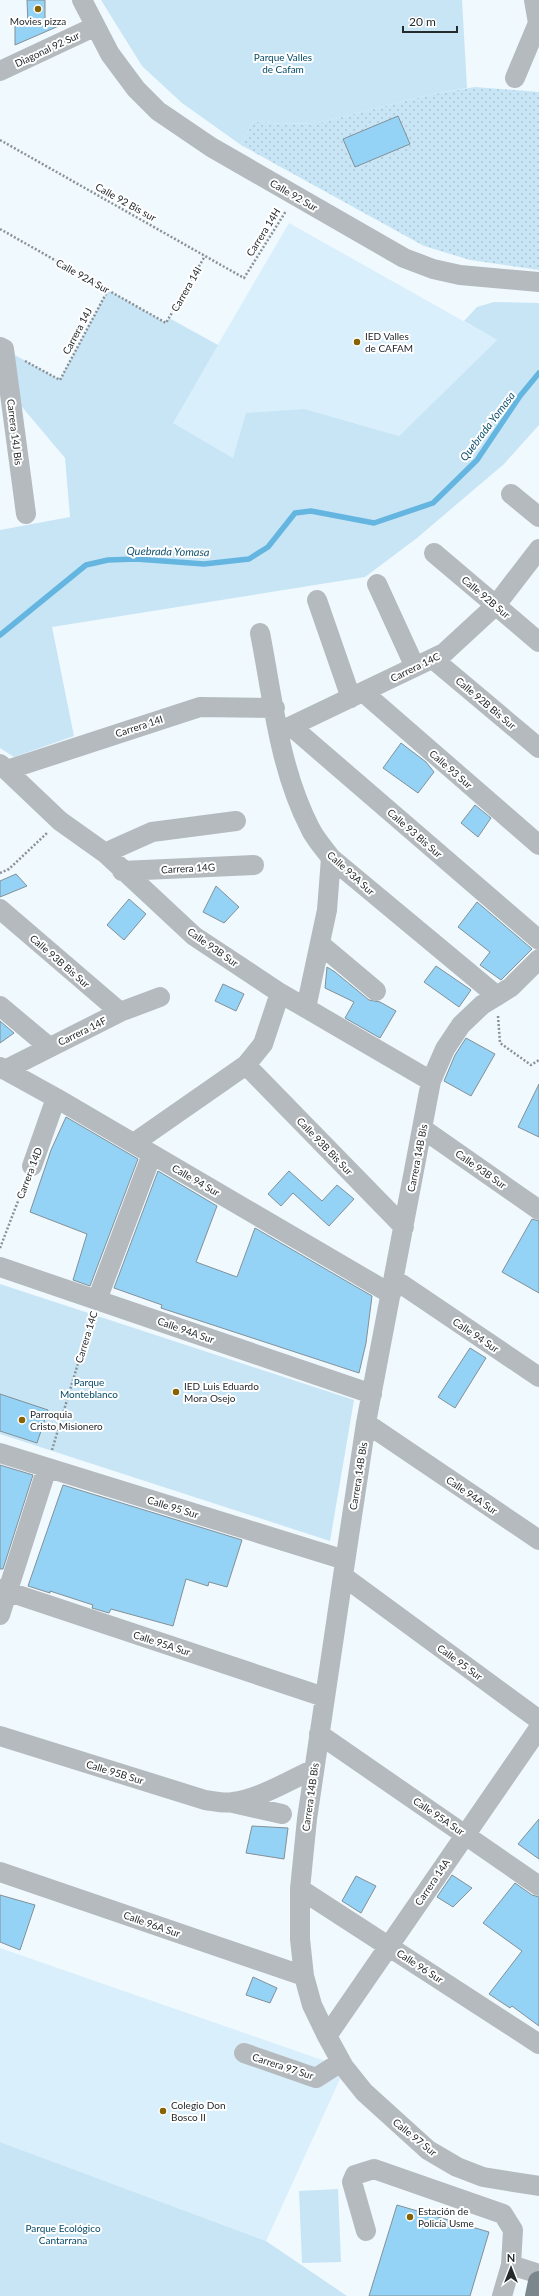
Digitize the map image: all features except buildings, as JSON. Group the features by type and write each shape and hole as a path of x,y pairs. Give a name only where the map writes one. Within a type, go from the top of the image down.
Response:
{"main road":[{"path":"536,2296 539,2282"}],"street":[{"path":"82,0 94,27"},
{"path":"515,78 538,23 534,0"},
{"name":"Diagonal 92 Sur","path":"0,70 94,27"},
{"name":"Calle 92 Sur","path":"94,27 110,54 136,89 158,111 211,148 404,258 433,269 460,275 539,282"},
{"name":"Carrera 14J Bis","path":"2,348 26,514"},
{"path":"511,494 539,516"},
{"name":"Carrera 14C","path":"285,729 444,653 496,606 539,549"},
{"name":"Calle 92B Sur","path":"434,553 539,642"},
{"path":"377,584 415,667"},
{"name":"Calle 93 Sur","path":"317,600 357,695 539,845"},
{"name":"Calle 93A Sur","path":"260,633 275,708 285,729 282,753 296,799 311,830 332,858 497,996"},
{"name":"Calle 92B Bis Sur","path":"433,659 539,748"},
{"name":"Carrera 14I","path":"4,767 200,707 275,708"},
{"name":"Calle 93 Bis Sur","path":"285,729 539,940"},
{"name":"Calle 93B Sur","path":"4,767 60,820 105,853 122,871 194,936 280,993 431,1081"},
{"path":"105,853 152,832 236,821"},
{"path":"306,1008 327,910 332,858"},
{"name":"Carrera 14G","path":"122,871 254,865"},
{"name":"Calle 93B Bis Sur","path":"0,909 120,1012"},
{"path":"320,944 376,991"},
{"name":"Carrera 14B Bis","path":"327,2036 312,2005 304,1976 300,1939 300,1889 324,1697 366,1423 431,1081 445,1049 461,1024 482,1005 511,987 539,959"},
{"path":"134,1144 246,1065 263,1044 280,993"},
{"name":"Carrera 14F","path":"3,1069 120,1012 160,997"},
{"path":"0,1006 49,1047"},
{"name":"Calle 93B Bis Sur","path":"246,1065 404,1227"},
{"name":"Calle 94 Sur","path":"3,1069 134,1144 392,1286 539,1377"},
{"name":"Carrera 14D","path":"32,1166 56,1098"},
{"name":"Calle 93B Sur","path":"422,1129 539,1210"},
{"name":"Carrera 14C","path":"98,1300 152,1154"},
{"name":"Calle 94A Sur","path":"0,1267 372,1394"},
{"name":"Calle 94A Sur","path":"366,1423 539,1540"},
{"name":"Calle 95 Sur","path":"0,1453 344,1568 539,1720"},
{"path":"0,1615 4,1590 47,1468"},
{"name":"Calle 95A Sur","path":"4,1590 324,1697"},
{"name":"Carrera 14A","path":"327,2036 539,1728"},
{"name":"Calle 95A Sur","path":"319,1734 539,1886"},
{"name":"Calle 95B Sur","path":"0,1736 205,1800 232,1803 282,1814"},
{"name":"Calle 95B Sur","path":"232,1803 250,1798 314,1769"},
{"name":"Calle 96A Sur","path":"0,1872 304,1976"},
{"name":"Calle 96 Sur","path":"300,1889 539,2044"},
{"name":"Calle 97 Sur","path":"327,2036 341,2062 364,2092 428,2150 457,2167 483,2177 539,2186"},
{"name":"Carrera 97 Sur","path":"244,2053 316,2078 341,2062"},
{"path":"366,2231 352,2182 355,2174 374,2169 503,2214 513,2230 511,2265 502,2296"},
{"path":"511,2265 539,2274"}],"path":[{"name":"Calle 92 Bis sur","path":"0,140 244,278"},
{"name":"Carrera 14H","path":"244,278 296,196"},
{"name":"Calle 92A Sur","path":"0,230 166,323"},
{"name":"Carrera 14I","path":"166,323 205,256"},
{"name":"Carrera 14J","path":"2,348 60,380 108,290"},
{"path":"0,873 8,869 60,820"},
{"path":"497,996 500,1043 531,1065 539,1060"},
{"name":"Carrera 14D","path":"0,1248 32,1166"},
{"name":"Carrera 14C","path":"47,1468 98,1300"}],"shaded area":[{"name":"IED Valles de CAFAM","path":"289,223 497,340 399,436 305,409 233,458 172,423"},
{"name":"Colegio Don Bosco II","path":"0,1948 328,2062 340,2079 266,2241 0,2142"}],"green space":[{"name":"Parque Valles de Cafam","path":"101,0 462,0 467,88 433,94 318,123 281,124 253,121 241,145 182,103 142,66"},
{"path":"475,87 539,92 539,270 470,260 424,246 241,145 253,121 281,124 318,123 433,94"},
{"path":"108,290 166,323 169,318 218,345 173,423 233,458 246,413 305,409 399,436 497,340 464,321 477,307 494,302 539,303 539,425 504,464 417,538 365,577 52,627 74,736 14,757 0,748 0,530 70,517 65,458 17,401 13,354 60,380"},
{"name":"Parque Monteblanco","path":"0,1284 354,1400 330,1541 0,1434"},
{"name":"Parque Ecológico Cantarrana","path":"0,2142 266,2241 347,2296 0,2296"},
{"path":"338,2189 341,2262 302,2263 299,2191"}],"waterway":[{"name":"Quebrada Yomasa","path":"0,635 86,565 108,560 136,559 204,564 249,559 268,547 295,513 311,511 374,523 433,503 477,460 520,396 539,373"}],"place":[{"name":"Movies pizza","path":"38,9"},
{"name":"IED Valles de CAFAM","path":"357,342"},
{"name":"IED Luis Eduardo Mora Osejo","path":"176,1392"},
{"name":"Parroquia Cristo Misionero","path":"22,1420"},
{"name":"Colegio Don Bosco II","path":"163,2111"},
{"name":"Estación de Policía Usme","path":"410,2217"}]}
